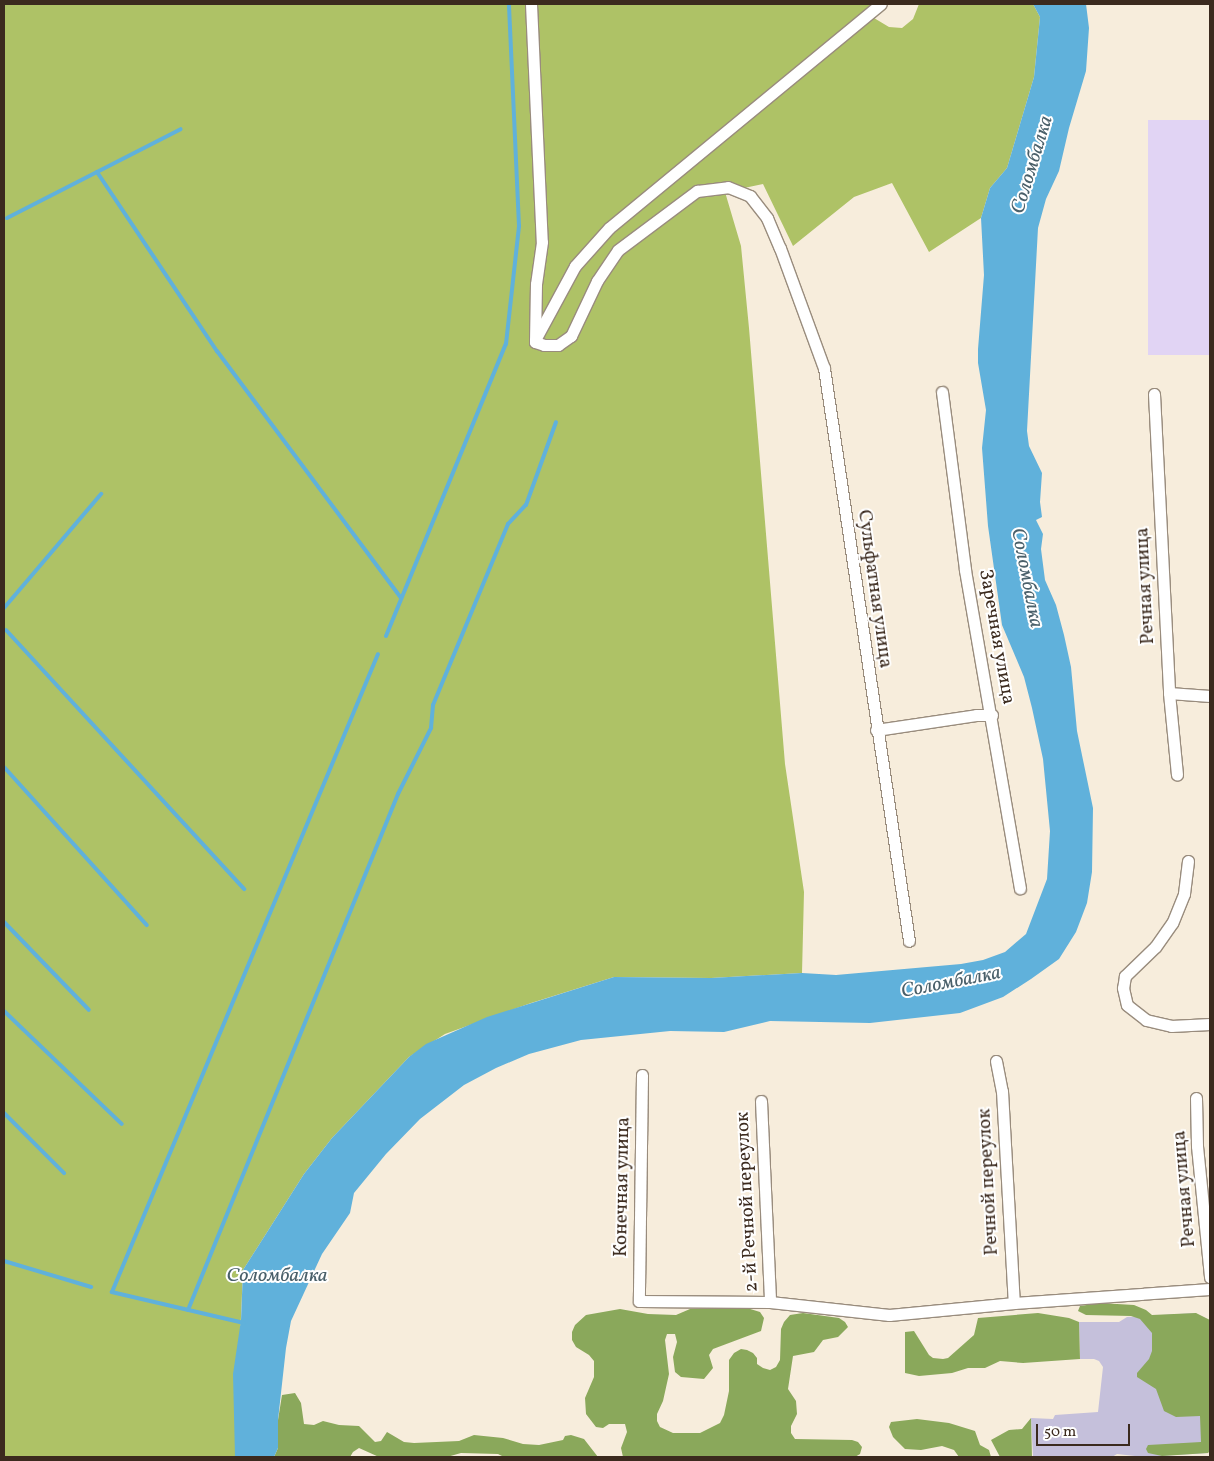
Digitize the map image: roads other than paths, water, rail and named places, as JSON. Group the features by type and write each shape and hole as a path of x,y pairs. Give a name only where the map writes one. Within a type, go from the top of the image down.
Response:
{"street":[{"path":"531,4 542,242 536,284 535,342"},
{"path":"535,342 575,266 609,228 881,4"},
{"name":"Сульфатная улица","path":"535,342 544,345 558,344 571,336 597,281 618,250 697,191 728,187 750,196 767,218 824,368 908,941"},
{"name":"Заречная улица","path":"942,392 965,570 992,715 1020,888"},
{"name":"Речная улица","path":"1154,394 1169,693 1177,775"},
{"path":"1169,693 1210,696"},
{"path":"876,730 976,715 992,715"},
{"path":"1188,861 1184,894 1172,924 1155,947 1125,976 1123,988 1127,1005 1146,1020 1171,1026 1210,1024"},
{"name":"Речной переулок","path":"996,1061 1002,1091 1014,1303"},
{"name":"Конечная улица","path":"642,1075 639,1301 770,1302"},
{"name":"Речная улица","path":"1196,1098 1197,1146 1210,1277"},
{"name":"2-й Речной переулок","path":"761,1101 770,1302"},
{"path":"770,1302 889,1315 1014,1303 1210,1289"}],"water":[{"name":"Соломбалка","path":"1033,4 1086,4 1089,28 1086,71 1069,128 1059,171 1046,199 1038,228 1027,431 1029,446 1042,473 1040,502 1042,517 1036,520 1043,534 1041,549 1045,580 1056,605 1071,667 1077,731 1093,808 1092,872 1087,903 1076,932 1059,959 1031,979 1003,997 960,1013 870,1023 770,1021 724,1032 670,1031 581,1040 529,1054 496,1068 464,1085 420,1119 386,1154 354,1193 350,1213 322,1254 291,1321 278,1420 278,1448 274,1457 235,1457 233,1374 241,1320 243,1270 304,1174 332,1138 409,1057 426,1044 487,1017 614,977 711,978 802,973 836,975 961,964 983,960 1005,952 1026,934 1047,879 1050,831 1043,759 1032,708 1024,677 1002,625 988,526 982,448 986,410 978,363 978,349 984,275 981,218 990,188 1007,168 1034,77 1040,17"}],"waterway":[{"path":"386,636 506,344 519,226 509,4"},
{"path":"7,218 181,129"},
{"path":"97,172 217,351 401,598"},
{"path":"188,1310 398,794 431,728 433,705 508,524 526,505 556,422"},
{"path":"4,608 101,494"},
{"path":"6,630 244,889"},
{"path":"244,1323 112,1292 378,654"},
{"path":"4,767 147,925"},
{"path":"4,922 89,1010"},
{"path":"4,1011 122,1124"},
{"path":"4,1113 64,1173"},
{"path":"4,1261 91,1287"}]}
